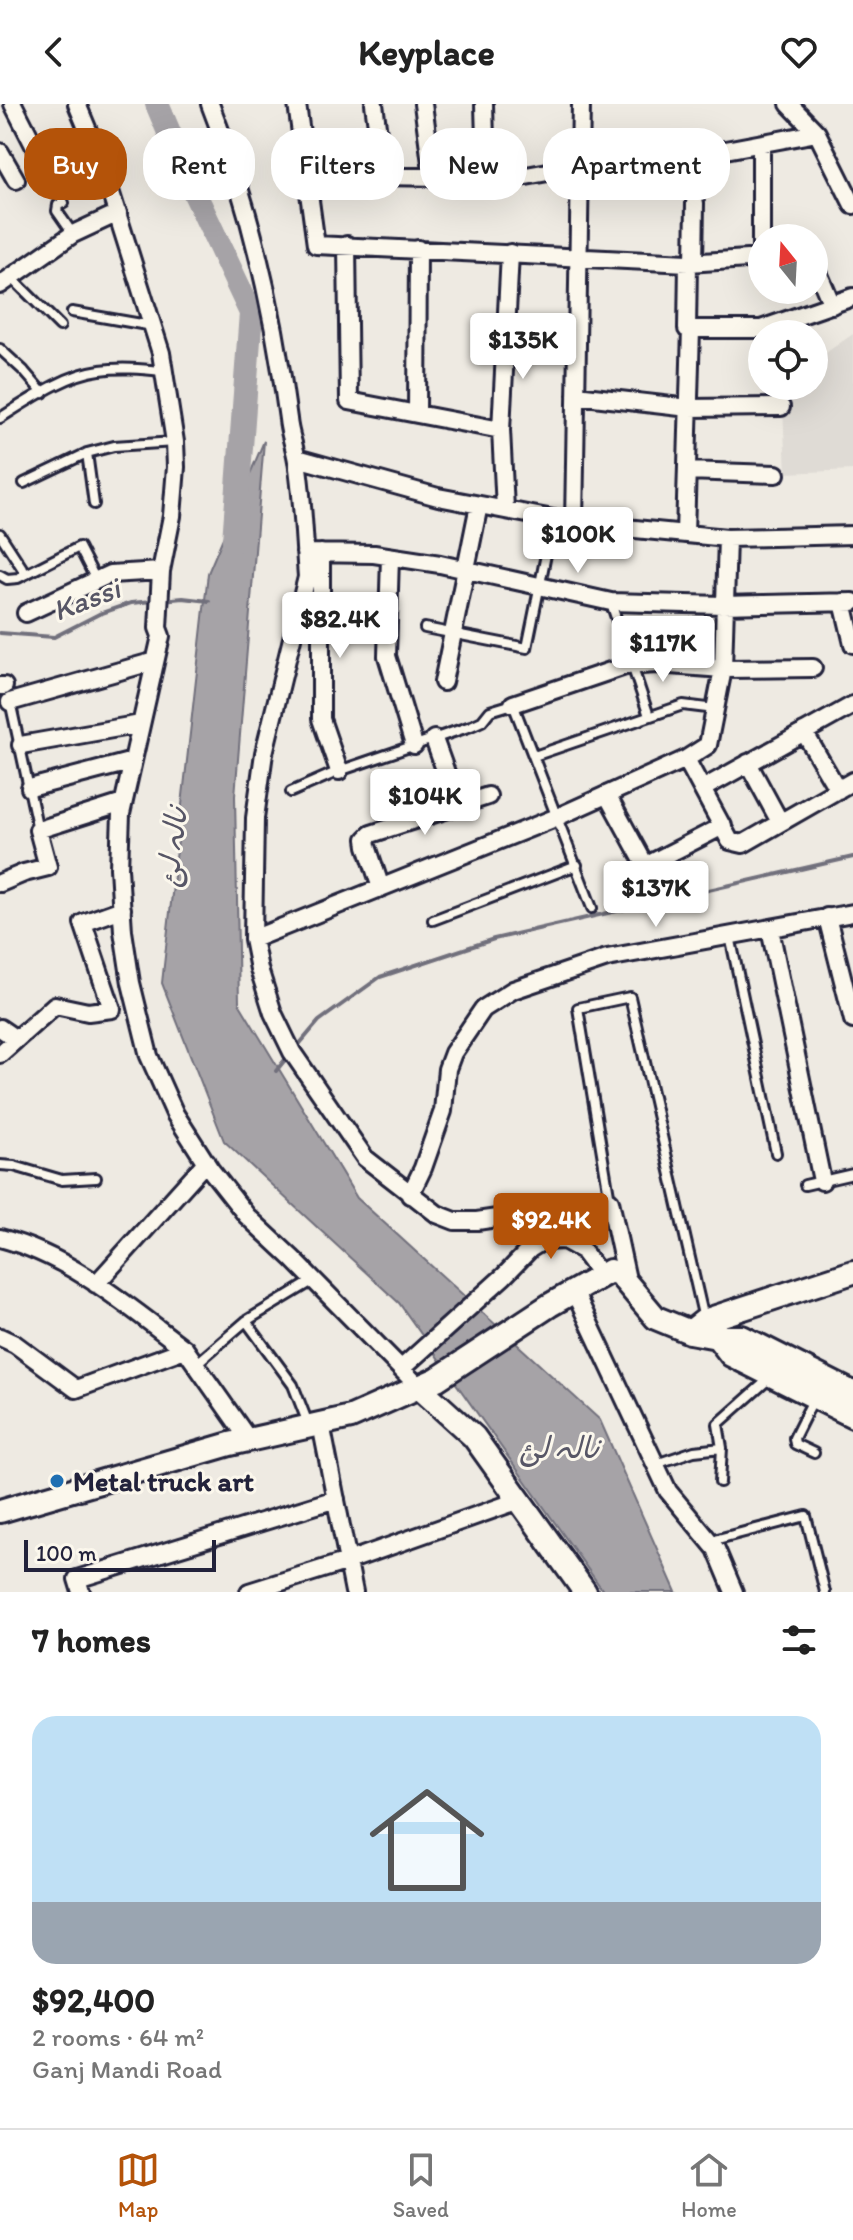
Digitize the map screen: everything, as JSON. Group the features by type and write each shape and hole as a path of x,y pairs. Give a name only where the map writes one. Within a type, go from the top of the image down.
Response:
{"main road":[{"path":"0,1511 249,1440 351,1417 428,1384 550,1305 610,1271 619,1274 656,1318 742,1337 853,1393"},
{"path":"704,1330 853,1272"},
{"path":"704,1330 731,1355 853,1416"},
{"path":"428,1384 474,1437 585,1592"}],"street":[{"path":"13,104 25,128"},
{"path":"77,104 87,128"},
{"path":"210,104 234,170 263,273 283,370 290,436 297,458 313,553 321,719 339,771"},
{"path":"297,104 301,128"},
{"path":"374,104 377,128"},
{"path":"423,104 426,128"},
{"path":"484,104 485,128"},
{"path":"581,104 581,128"},
{"path":"789,104 817,133 853,205"},
{"path":"730,150 817,133"},
{"path":"761,145 762,224"},
{"path":"0,152 16,180"},
{"path":"114,200 161,353 175,442 172,516 161,571 158,628 161,636 123,803 119,868 131,983 149,1056 175,1114 247,1216 402,1368 428,1384"},
{"path":"311,200 316,245 691,263 748,259"},
{"path":"574,523 579,200"},
{"path":"695,203 685,327 761,329 853,297"},
{"path":"6,282 73,234 118,213"},
{"path":"347,245 349,401 501,430"},
{"path":"417,414 418,249"},
{"path":"505,509 501,430 510,253"},
{"path":"828,296 832,305"},
{"path":"685,534 691,329"},
{"path":"576,395 689,408 781,407"},
{"path":"297,458 438,497 574,523 727,538 853,535"},
{"path":"687,471 776,474"},
{"path":"443,682 479,505"},
{"path":"253,939 559,817 686,759 708,745 723,669 727,538"},
{"path":"313,553 390,557 465,569 611,602 723,605 848,602 853,644"},
{"path":"313,553 264,753 255,818 253,939 273,1013 292,1052 365,1158 410,1195 437,1214 455,1221 477,1221 610,1201 628,1287"},
{"path":"390,557 387,656 414,745"},
{"path":"26,613 110,574 161,571"},
{"path":"5,691 155,661"},
{"path":"513,704 632,666 813,668"},
{"path":"704,788 853,705"},
{"path":"21,745 141,724"},
{"path":"686,759 730,841 743,844 846,785 804,732"},
{"path":"434,739 458,806"},
{"path":"30,788 133,761"},
{"path":"748,763 780,822"},
{"path":"607,795 660,892"},
{"path":"381,888 367,846 366,839 371,834 488,796"},
{"path":"0,883 48,867 38,830 123,803"},
{"path":"645,866 723,826"},
{"path":"0,1054 55,1005 88,1012 112,1009 83,923 122,909"},
{"path":"410,1195 443,1111 447,1069 453,1053 483,1009 513,990 607,958 853,913"},
{"path":"827,917 853,1020"},
{"path":"770,929 813,1183"},
{"path":"0,1028 16,1039"},
{"path":"96,1284 206,1162"},
{"path":"0,1238 66,1265 185,1349 249,1440"},
{"path":"402,1368 530,1249 543,1241 564,1240 582,1250 600,1274"},
{"path":"574,1291 668,1491 716,1549 734,1592"},
{"path":"0,1337 15,1344 76,1389 185,1349"},
{"path":"315,1425 336,1499 354,1592"},
{"path":"81,1592 77,1579 336,1499"},
{"path":"249,1592 348,1561 520,1500"}],"lane":[{"path":"62,200 64,203 58,205 57,211 73,234"},
{"path":"6,282 60,326"},
{"path":"72,312 153,326"},
{"path":"0,349 24,370 43,393"},
{"path":"0,418 80,375 130,368 162,371"},
{"path":"24,483 87,453 114,446 175,442"},
{"path":"87,453 94,504"},
{"path":"425,628 527,648 553,519"},
{"path":"0,534 26,574"},
{"path":"0,575 7,579 26,574 79,547 96,580"},
{"path":"611,602 649,716"},
{"path":"5,691 21,745 38,830"},
{"path":"291,792 339,771 471,726 482,721 490,711 513,704 592,908"},
{"path":"534,756 683,705 715,709"},
{"path":"433,920 577,865"},
{"path":"730,936 776,1153"},
{"path":"610,1201 578,1008 630,997 704,1330"},
{"path":"0,1165 62,1180 96,1178"},
{"path":"813,1183 853,1174"},
{"path":"196,1364 246,1321 314,1280"},
{"path":"246,1321 293,1385 315,1425"},
{"path":"720,1482 722,1448 718,1424 772,1376"},
{"path":"814,1453 795,1444 794,1438 815,1397"},
{"path":"655,1464 694,1451 722,1448"},
{"path":"709,1542 806,1516 825,1592"}],"shaded area":[{"path":"853,334 853,470 786,473 783,400 828,400 828,351"}],"water":[{"name":"نالہ لئ","path":"264,441 235,796 239,1003 357,1198 600,1420 676,1592 604,1592 399,1303 224,1141 162,983 208,573"}],"waterway":[{"name":"نالہ لئ","path":"157,104 251,313 234,541"},
{"name":"Kassi","path":"162,600 183,598 209,601"},
{"name":"Kassi","path":"0,633 54,637 99,614 131,603 153,601"},
{"path":"297,1047 319,1021 380,977 494,939 853,857"},
{"path":"276,1071 288,1056"}],"place":[{"name":"Metal truck art","path":"57,1481"}]}
